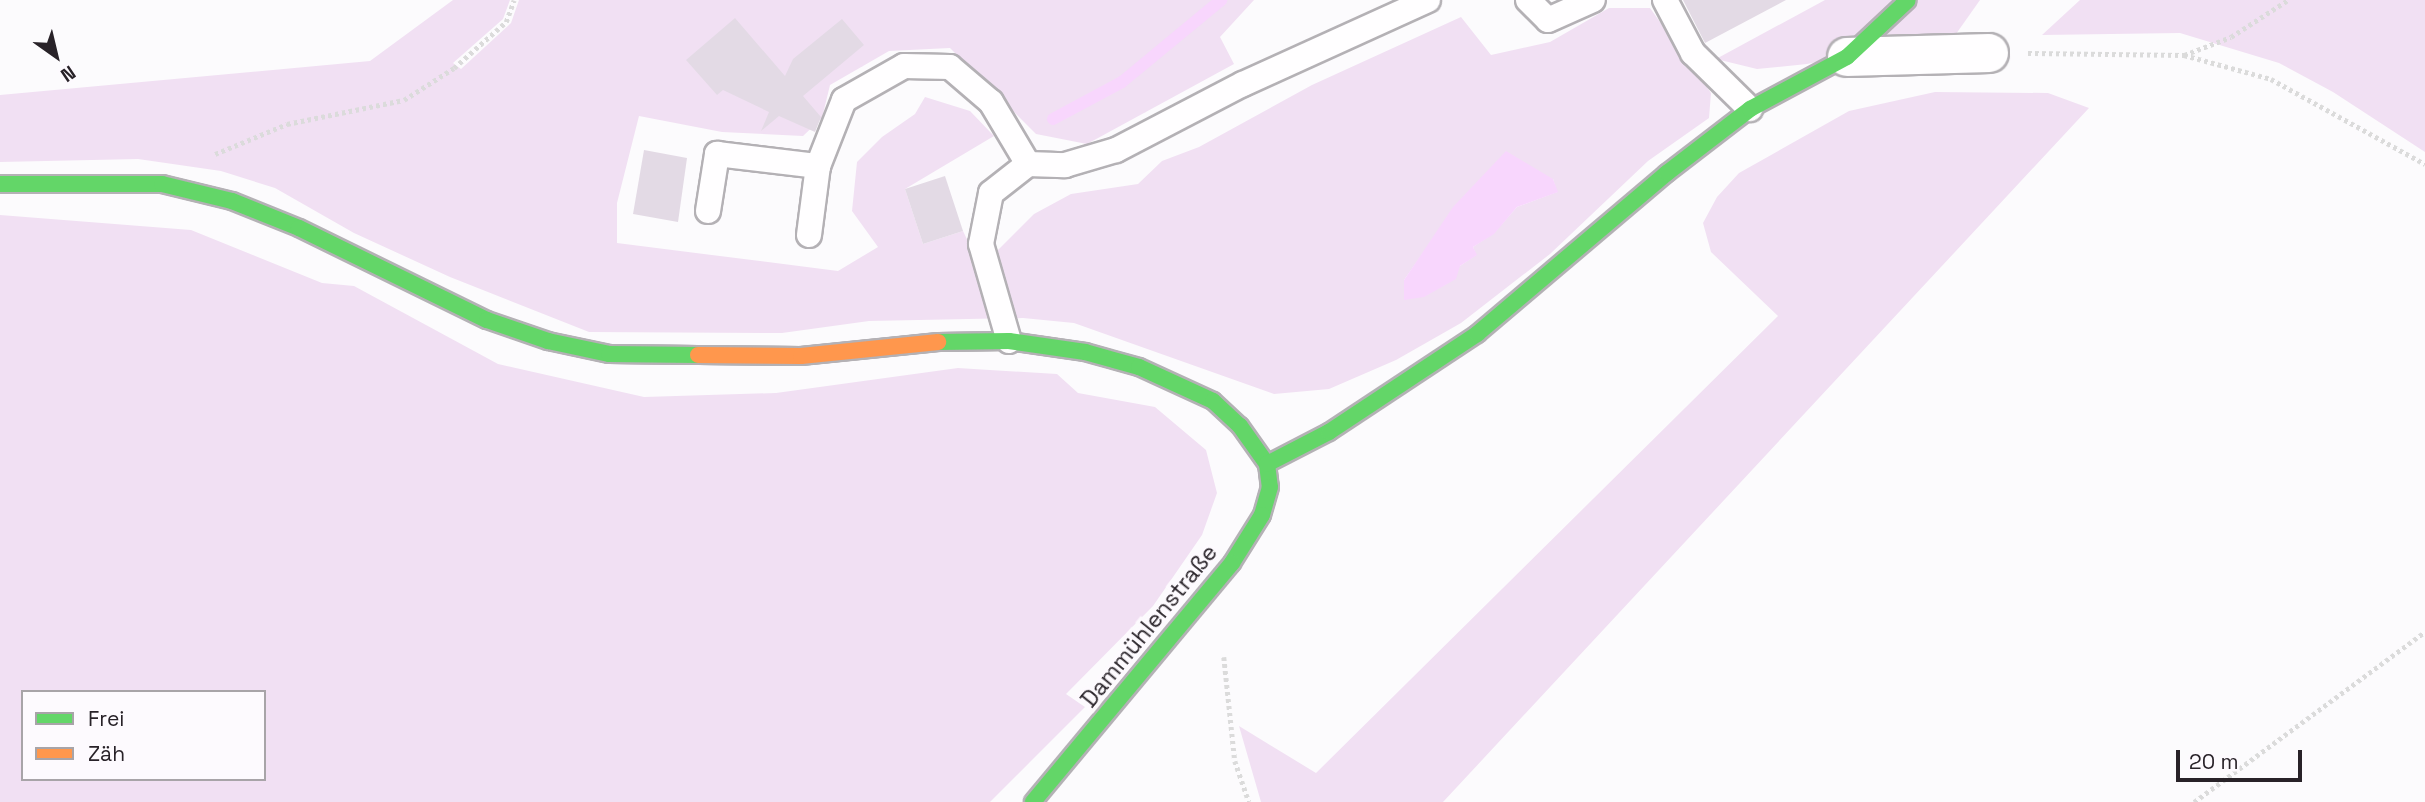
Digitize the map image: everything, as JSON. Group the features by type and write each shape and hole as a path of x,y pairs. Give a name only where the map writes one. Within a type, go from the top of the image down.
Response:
{"street":[{"path":"0,184 162,184 232,201 299,228 487,320 548,341 610,354 801,356 921,342 1009,341 1085,352 1181,382 1213,401 1240,426 1267,464 1329,432 1477,334 1667,173 1750,109 1847,57 1908,0"},
{"path":"1847,57 1989,53"},
{"name":"Dammühlenstraße","path":"1033,802 1232,563 1262,515 1270,487 1267,464"}],"lane":[{"path":"1009,341 981,244 991,193 1028,164 1065,164 1116,150 1243,84 1428,0"},
{"path":"1528,0 1548,20 1593,0"},
{"path":"1665,0 1693,53 1750,109"},
{"path":"809,235 818,166 844,100 904,66 950,67 991,102 1028,164"},
{"path":"708,211 717,154 818,166"}],"path":[{"path":"162,184 215,155 288,124 404,100 475,50 506,22 514,0"},
{"path":"2183,55 2231,37 2288,0"},
{"path":"1989,53 2183,55 2271,79 2425,164"},
{"path":"2194,802 2425,632"},
{"path":"1224,657 1235,761 1248,802"}],"shaded area":[{"path":"453,0 510,0 503,19 453,63 461,69 511,23 519,0 1254,0 1220,37 1234,64 1087,144 1036,134 950,48 889,51 830,85 822,118 803,136 722,132 639,116 617,203 617,243 838,271 878,247 852,211 857,162 882,137 915,114 925,97 970,111 994,136 905,189 923,244 963,231 973,252 998,250 1034,214 1071,194 1138,184 1162,161 1199,147 1312,85 1461,17 1491,55 1550,42 1609,8 1650,8 1711,93 1709,118 1648,161 1550,254 1461,323 1396,360 1329,389 1274,394 1074,323 1023,318 869,321 782,333 589,332 450,277 354,233 275,188 221,171 138,159 0,162 0,95 370,61","holes":["1553,179 1557,192 1517,207 1494,233 1473,247 1476,255 1460,266 1404,280 1432,240"]},
{"path":"1825,0 1980,0 1956,34 1807,64 1757,69 1716,59"},
{"path":"2080,0 2425,0 2425,152 2333,92 2279,63 2180,33 2042,35"},
{"path":"1935,92 2048,93 2089,108 1443,802 1261,802 1239,726 1316,773 1778,316 1711,252 1703,223 1717,197 1739,173 1849,111"},
{"path":"1506,151 1553,179 1558,192 1517,207 1494,234 1473,247 1477,255 1460,266 1456,279 1424,297 1404,300 1404,280 1453,207"},
{"path":"0,215 191,230 322,283 354,286 498,364 644,397 776,393 958,368 1057,374 1078,393 1155,407 1206,450 1217,493 1202,535 1153,606 1066,694 1085,707 990,802 0,802"}],"building":[{"path":"1683,0 1786,0 1705,43"},
{"path":"735,18 785,76 793,59 842,19 864,45 803,96 821,117 815,132 779,116 761,131 769,112 723,90 717,95 686,60"},
{"path":"644,150 687,158 678,222 633,214"},
{"path":"945,176 963,231 923,244 905,189"}],"waterway":[{"path":"1053,119 1122,82 1221,0"}],"traffic: fast":[{"path":"1267,464 1329,432 1477,334 1667,173 1750,109 1847,57 1908,0"},
{"path":"0,184 162,184 232,201 299,228 487,320 548,341 609,354 698,355"},
{"path":"938,342 1009,341 1085,352 1139,367 1213,401 1240,426 1267,464 1270,487 1262,515 1232,563 1033,802"}],"traffic: slow":[{"path":"698,355 801,356 938,342"}]}
